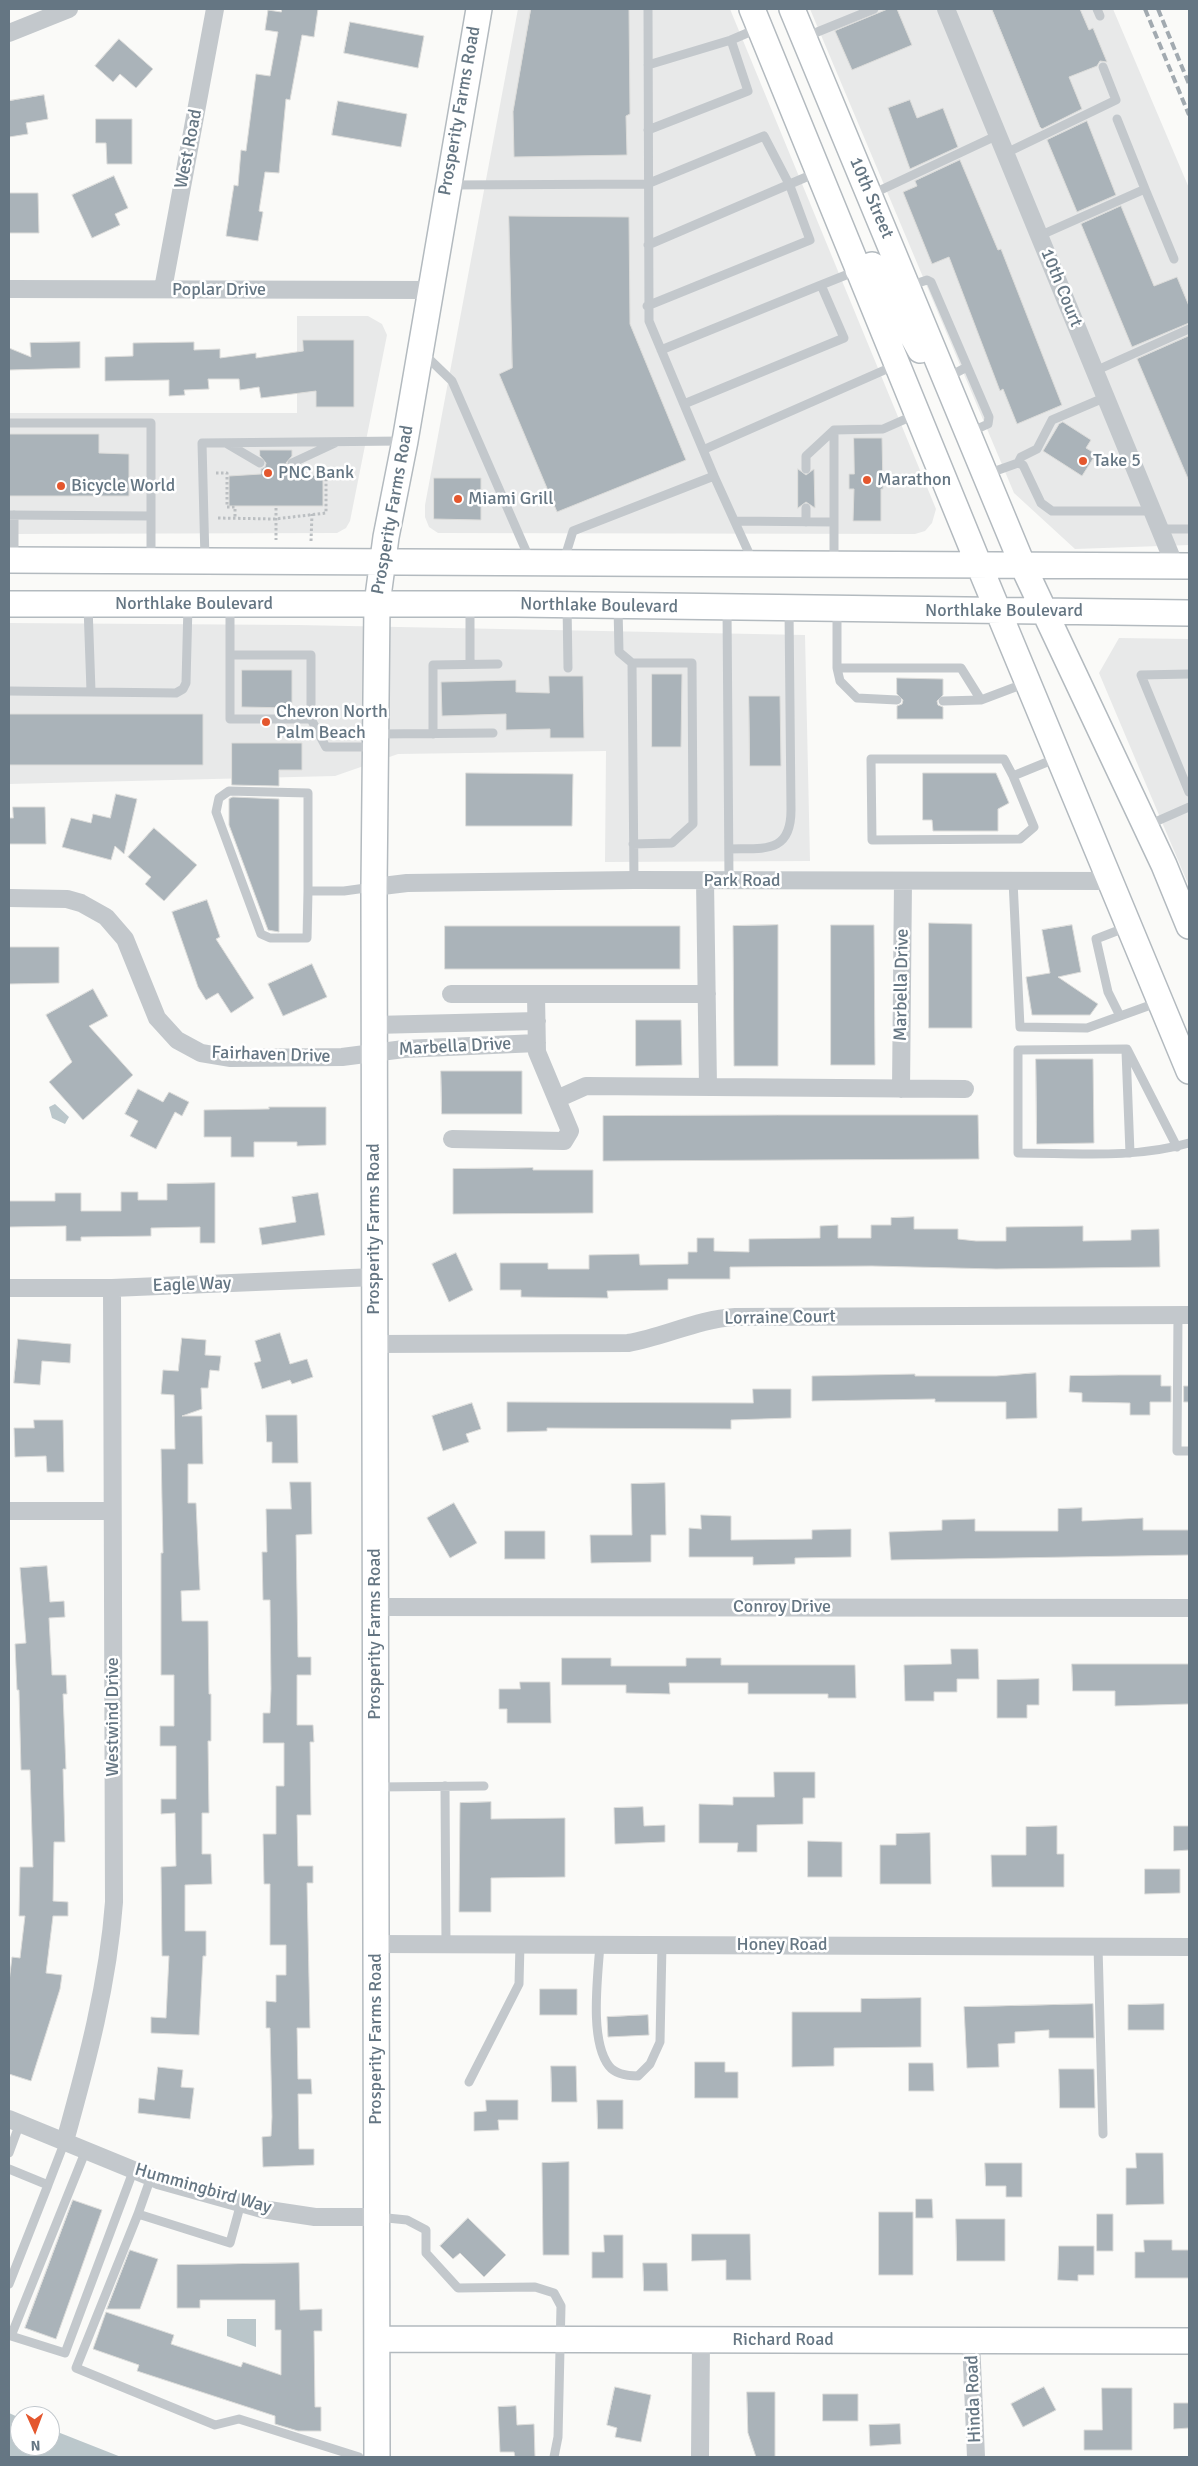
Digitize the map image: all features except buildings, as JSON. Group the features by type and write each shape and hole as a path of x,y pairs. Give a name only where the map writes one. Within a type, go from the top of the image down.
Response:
{"main road":[{"name":"Prosperity Farms Road","path":"377,2457 374,887 377,604 386,537 405,441 478,9"},
{"name":"10th Street","path":"792,9 1023,566 1146,826 1189,926"},
{"path":"756,18 979,565 1189,1072"},
{"name":"10th Street","path":"858,270 872,265 881,271 910,334 927,361 947,383"},
{"path":"11,560 1182,566"},
{"name":"Northlake Boulevard","path":"9,604 470,604 1189,613"},
{"path":"1149,972 1189,1044"},
{"name":"Richard Road","path":"378,2339 1189,2341"}],"street":[{"path":"9,33 69,9"},
{"name":"West Road","path":"163,289 215,9"},
{"name":"10th Court","path":"946,9 1160,528 1182,566"},
{"name":"Poplar Drive","path":"9,289 429,290"},
{"name":"Park Road","path":"374,887 407,883 634,880 1111,881"},
{"path":"705,880 708,1087"},
{"name":"Marbella Drive","path":"901,1089 903,881"},
{"name":"Fairhaven Drive","path":"9,898 67,899 81,903 106,917 125,939 157,1018 177,1040 201,1053 231,1058 342,1058 374,1053"},
{"path":"451,994 707,994"},
{"name":"Marbella Drive","path":"452,1139 564,1141 570,1131 537,1052 536,995"},
{"name":"Marbella Drive","path":"374,1025 537,1021"},
{"name":"Marbella Drive","path":"374,1053 404,1049 537,1043"},
{"path":"557,1099 586,1086 965,1090"},
{"name":"Eagle Way","path":"9,1288 112,1288 375,1277"},
{"name":"Westwind Drive","path":"65,2141 103,1994 114,1902 112,1288"},
{"name":"Lorraine Court","path":"375,1344 628,1343 659,1336 703,1320 735,1317 1184,1315"},
{"path":"9,1511 112,1511"},
{"name":"Conroy Drive","path":"375,1607 1189,1608"},
{"name":"Honey Road","path":"375,1944 1189,1946"},
{"name":"Hummingbird Way","path":"15,2121 151,2177 262,2209 315,2217 377,2217"},
{"path":"700,2457 701,2340"},
{"name":"Hinda Road","path":"971,2340 976,2457"}],"lane":[{"path":"648,9 649,321 705,450 714,476 755,564"},
{"path":"804,38 874,9"},
{"path":"648,65 731,40 756,18"},
{"path":"648,130 748,91 731,40"},
{"path":"1006,153 1116,100 1103,67"},
{"path":"1117,119 1174,259"},
{"path":"447,185 648,184 764,136 790,186 810,240 648,306"},
{"path":"870,196 998,136"},
{"path":"648,245 790,186 818,172"},
{"path":"1040,236 1146,189"},
{"path":"661,350 858,270"},
{"path":"907,286 926,280 931,282 989,417 988,424 968,433"},
{"path":"684,404 844,338 821,285"},
{"path":"1095,371 1189,329"},
{"path":"420,350 452,381 532,563"},
{"path":"705,450 897,364"},
{"path":"947,383 968,367"},
{"path":"1018,463 1021,457 1037,449 1052,420 1106,397"},
{"path":"806,469 806,456 834,430 883,429 917,414"},
{"path":"9,423 151,423 151,560"},
{"path":"834,430 834,564"},
{"path":"205,560 202,443 405,441"},
{"path":"226,442 260,463"},
{"path":"292,463 338,442"},
{"path":"985,474 1018,463 1023,465 1041,503 1052,511 1153,511"},
{"path":"564,563 573,531 714,476"},
{"path":"806,508 806,522"},
{"path":"11,560 11,516 150,516"},
{"path":"735,521 834,522"},
{"path":"1160,528 1189,529"},
{"path":"9,691 176,693 183,689 186,683 188,603"},
{"path":"88,604 90,691"},
{"path":"230,604 230,719 311,719"},
{"path":"470,604 470,664"},
{"path":"567,605 568,668"},
{"path":"618,606 618,652 632,663 692,662 693,824 672,843 633,844"},
{"path":"727,608 729,881"},
{"path":"729,849 759,848 774,845 783,841 789,833 791,817 789,609"},
{"path":"837,610 837,668 840,681 856,698 897,700"},
{"path":"230,655 311,655 311,719 326,747 433,734 493,733"},
{"path":"632,663 634,880"},
{"path":"433,734 433,664 498,664"},
{"path":"837,668 961,668 981,700"},
{"path":"1189,674 1141,675 1189,792"},
{"path":"943,701 981,700 1029,682"},
{"path":"1013,776 1060,757"},
{"path":"871,759 1004,759 1013,776 1034,827 1020,839 872,840 871,759"},
{"path":"229,791 308,793 308,892 307,938 270,938 261,934 216,812 219,798 229,791"},
{"path":"1146,826 1189,806"},
{"path":"1013,881 1020,1027 1087,1028 1160,1001"},
{"path":"308,892 344,891 374,887"},
{"path":"1120,1016 1108,992 1096,939 1129,926"},
{"path":"1126,1049 1177,1147"},
{"path":"1126,1049 1130,1153"},
{"path":"1126,1049 1018,1050 1018,1154 1130,1153 1177,1147 1189,1143"},
{"path":"1184,1315 1179,1369 1177,1451 1189,1451"},
{"path":"1179,1369 1189,1369"},
{"path":"445,1786 446,1944"},
{"path":"375,1787 484,1786"},
{"path":"469,2082 519,1984 520,1944"},
{"path":"600,1944 596,2022 603,2052 610,2067 623,2075 638,2076 650,2064 660,2042 662,1945"},
{"path":"1098,1946 1103,2134"},
{"path":"9,2153 15,2121"},
{"path":"9,2284 65,2141"},
{"path":"86,2150 11,2336 65,2352 134,2170"},
{"path":"9,2169 48,2185"},
{"path":"151,2177 76,2368 215,2425 239,2419 359,2457"},
{"path":"138,2214 230,2242 242,2203"},
{"path":"377,2217 407,2220 426,2230 426,2253 458,2288 535,2288 554,2293 561,2306 558,2437 554,2457"}],"path":[{"path":"205,518 275,520 326,513 326,475 313,453"},
{"path":"204,473 227,473 227,507 235,507 235,518"},
{"path":"276,508 276,540"},
{"path":"311,542 312,514"}],"shaded area":[{"path":"518,9 730,9 936,509 932,523 925,531 915,534 438,533 429,527 425,517 425,505"},
{"path":"810,9 1113,9 1189,188 1189,545 1075,549 1014,493"},
{"path":"297,316 368,316 382,324 387,335 350,521 346,528 337,533 9,534 9,413 297,413"},
{"path":"9,623 298,625 805,635 810,861 605,862 606,751 398,754 335,776 9,784"},
{"path":"1119,638 1189,639 1189,886 1099,673"},
{"path":"55,1104 69,1117 65,1124 52,1118 49,1107"},
{"path":"227,2319 256,2319 256,2347 227,2336"},
{"path":"9,2413 10,2456 60,2456 60,2433 121,2457 9,2457"}],"railway":[{"path":"1145,9 1189,115"},
{"path":"1158,9 1189,84"}],"place":[{"name":"Take 5","path":"1083,461"},
{"name":"PNC Bank","path":"268,473"},
{"name":"Marathon","path":"867,480"},
{"name":"Bicycle World","path":"61,486"},
{"name":"Miami Grill","path":"458,499"},
{"name":"Chevron North Palm Beach","path":"266,722"}]}
